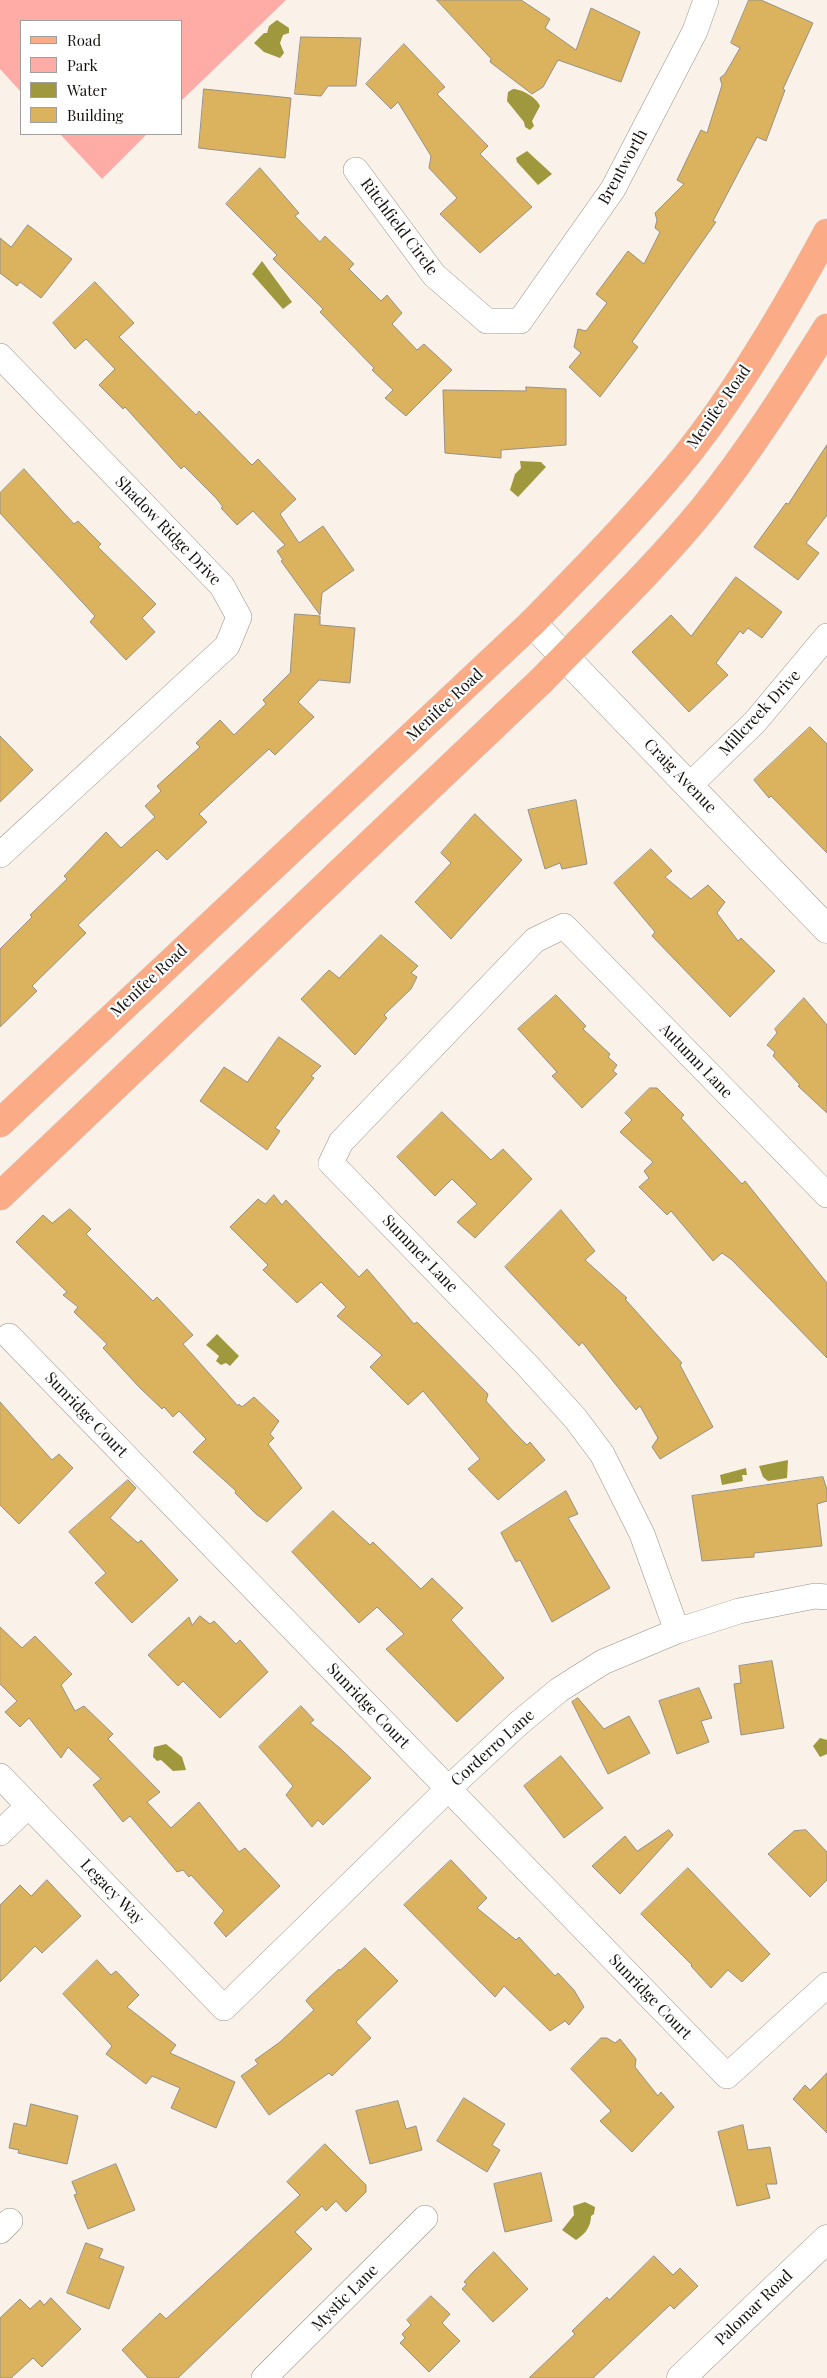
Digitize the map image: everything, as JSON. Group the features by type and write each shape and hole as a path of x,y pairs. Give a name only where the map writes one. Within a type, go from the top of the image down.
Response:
{"main road":[{"name":"Menifee Road","path":"0,1123 532,623 578,576 676,467 720,408 796,290 827,233"},
{"path":"0,1196 565,657 702,509 765,426 827,328"}],"street":[{"name":"Brentworth","path":"520,321 614,189 696,31 704,0"},
{"name":"Ritchfield Circle","path":"356,170 434,275 487,321 520,321"},
{"name":"Shadow Ridge Drive","path":"0,356 222,586 239,616 227,646 0,855"},
{"name":"Craig Avenue","path":"532,623 827,929"},
{"name":"Millcreek Drive","path":"689,786 755,722 827,636"},
{"name":"Autumn Lane","path":"564,926 827,1195"},
{"name":"Summer Lane","path":"564,926 535,940 342,1142 331,1162 526,1364 575,1418 602,1454 642,1534 677,1631"},
{"name":"Sunridge Court","path":"9,1336 726,2076 827,1985"},
{"name":"Corderro Lane","path":"224,2008 448,1789 519,1723 559,1690 603,1662 677,1631 739,1611 815,1596 827,1597"},
{"name":"Legacy Way","path":"0,1776 224,2008"},
{"path":"0,1833 28,1806"},
{"name":"Mystic Lane","path":"264,2378 426,2218"},
{"name":"Palomar Road","path":"681,2378 827,2239"}],"green space":[{"path":"0,0 286,0 182,100 182,20 20,20 20,91 0,69"},
{"path":"61,135 146,135 102,179"}],"water":[{"path":"277,20 289,28 289,33 283,35 280,43 284,53 280,58 264,52 254,43 264,33 267,33 269,26"},
{"path":"513,89 529,94 540,106 532,121 534,126 530,130 525,127 524,122 507,101 508,92"},
{"path":"527,151 552,174 538,185 517,162 516,158"},
{"path":"262,261 292,302 283,309 252,274"},
{"path":"520,461 541,462 546,467 518,497 510,490 515,474 521,468"},
{"path":"217,1334 239,1356 230,1366 226,1363 221,1365 216,1361 219,1356 206,1345"},
{"path":"788,1460 787,1478 768,1481 763,1477 759,1466"},
{"path":"746,1468 747,1475 742,1475 743,1481 722,1485 720,1475"},
{"path":"820,1738 827,1740 827,1754 820,1757 813,1746"},
{"path":"166,1744 182,1757 186,1770 173,1771 161,1760 157,1761 153,1757 154,1747"},
{"path":"585,2202 595,2207 594,2214 591,2216 587,2230 576,2240 562,2230 574,2215 573,2206"}],"building":[{"path":"437,0 521,0 550,19 545,28 576,50 591,8 640,32 621,82 558,60 543,87 532,94 490,62 491,59"},
{"path":"749,0 761,0 813,23 783,89 785,90 766,141 757,137 713,221 716,222 632,342 638,347 600,397 569,367 581,353 574,347 578,329 586,331 607,303 596,294 628,251 644,264 660,232 655,228 657,220 655,213 684,184 677,180 701,130 707,133 722,85 720,78 725,74 740,48 731,43"},
{"path":"301,37 361,38 356,86 328,86 321,96 295,94"},
{"path":"404,44 445,87 437,94 488,146 480,154 532,207 480,253 440,214 457,198 429,168 431,156 398,102 391,109 366,84"},
{"path":"204,89 291,98 285,158 199,148"},
{"path":"260,168 299,213 295,216 320,242 325,236 354,264 349,269 381,301 387,295 402,313 392,324 417,350 424,344 452,370 406,416 385,398 393,390 372,370 374,368 320,312 323,309 273,259 277,255 226,204"},
{"path":"28,225 72,259 41,298 20,282 17,286 0,273 0,238 11,247"},
{"path":"95,282 134,323 119,337 196,415 199,411 252,465 258,459 296,499 280,514 299,543 323,526 354,570 322,593 320,615 281,561 283,560 277,551 285,545 253,511 237,525 221,508 223,507 216,498 184,466 181,469 125,407 123,409 99,385 115,369 86,339 75,349 53,323"},
{"path":"526,387 566,389 566,445 501,450 501,458 445,453 443,390 526,391"},
{"path":"827,445 827,515 806,543 819,553 798,580 754,547 786,503 788,504"},
{"path":"24,469 74,524 78,521 101,544 98,547 156,604 142,618 155,632 126,660 90,622 95,616 0,513 0,493"},
{"path":"736,577 782,612 762,638 748,628 743,634 740,631 716,663 728,675 689,712 632,652 671,615 691,636"},
{"path":"295,614 320,616 320,625 355,628 350,683 319,680 298,702 314,717 275,755 269,749 199,814 207,822 167,860 157,850 78,925 86,933 32,986 37,991 0,1027 0,949 32,917 30,915 67,879 64,876 106,832 121,848 155,817 145,806 161,791 157,786 200,747 196,743 220,720 234,735 266,704 263,700 290,673"},
{"path":"810,727 827,744 827,853 771,796 769,798 754,780"},
{"path":"0,736 33,770 0,802"},
{"path":"576,800 587,864 562,869 560,863 545,869 528,810"},
{"path":"475,814 522,860 451,939 415,902 451,863 441,853"},
{"path":"651,849 672,871 665,877 691,899 708,885 725,902 717,913 738,941 741,938 775,971 730,1017 652,936 655,932 614,883"},
{"path":"381,935 418,966 411,973 417,977 411,989 384,1015 387,1018 355,1055 301,999 329,970 339,978"},
{"path":"556,995 586,1026 583,1029 610,1054 608,1057 617,1065 613,1071 617,1074 582,1108 552,1076 557,1072 518,1029"},
{"path":"804,998 827,1025 827,1113 798,1086 800,1085 773,1056 775,1052 767,1045 777,1033 775,1029"},
{"path":"279,1037 321,1066 311,1076 314,1078 275,1128 280,1131 267,1150 200,1101 224,1067 247,1082"},
{"path":"650,1088 657,1088 684,1115 681,1118 742,1184 745,1181 827,1283 827,1358 732,1260 722,1253 713,1261 671,1211 667,1215 639,1187 649,1178 644,1171 653,1162 620,1132 632,1120 625,1113"},
{"path":"442,1112 491,1160 503,1149 532,1179 475,1238 457,1222 477,1204 452,1179 435,1196 397,1157"},
{"path":"274,1195 282,1205 286,1200 359,1277 367,1269 414,1324 417,1322 488,1394 486,1401 513,1431 527,1445 530,1442 545,1460 498,1500 468,1469 480,1459 423,1391 408,1405 370,1367 382,1355 337,1316 346,1307 321,1282 297,1303 263,1270 268,1265 230,1227 258,1199 265,1204"},
{"path":"70,1209 91,1229 86,1234 153,1301 157,1297 193,1335 183,1344 238,1406 239,1404 242,1407 254,1397 279,1421 270,1434 274,1438 268,1444 302,1488 267,1522 256,1514 235,1493 236,1491 193,1452 206,1439 179,1411 173,1417 164,1407 162,1409 139,1387 103,1348 107,1344 74,1312 78,1307 63,1295 67,1292 16,1242 43,1215 52,1223"},
{"path":"561,1210 595,1251 585,1260 627,1298 625,1299 682,1363 680,1365 713,1427 660,1459 652,1447 658,1438 640,1406 636,1410 582,1342 579,1346 505,1267"},
{"path":"0,1402 52,1460 59,1454 73,1468 19,1524 0,1505"},
{"path":"823,1477 827,1490 827,1501 817,1504 822,1546 754,1553 754,1557 702,1561 692,1496"},
{"path":"128,1480 136,1488 110,1518 138,1543 141,1540 178,1580 132,1623 95,1583 106,1573 69,1532"},
{"path":"566,1491 578,1514 568,1518 610,1588 552,1622 520,1560 516,1562 501,1533"},
{"path":"333,1511 370,1545 373,1542 421,1589 432,1578 463,1608 451,1620 504,1678 457,1722 386,1649 404,1634 377,1607 359,1623 292,1552"},
{"path":"200,1616 210,1624 214,1621 236,1644 240,1640 268,1672 220,1718 183,1681 178,1686 148,1655 189,1617 192,1625"},
{"path":"0,1627 22,1648 35,1636 72,1674 61,1685 75,1711 84,1706 113,1734 108,1739 160,1792 147,1802 171,1828 199,1802 239,1852 245,1848 280,1886 226,1937 214,1923 224,1911 191,1875 189,1877 183,1870 177,1872 130,1816 123,1822 93,1785 101,1779 68,1747 61,1758 29,1718 20,1727 5,1712 17,1701 0,1684"},
{"path":"772,1661 784,1728 741,1735 734,1684 741,1683 739,1666"},
{"path":"699,1688 712,1718 701,1721 709,1742 677,1754 659,1701"},
{"path":"578,1698 604,1729 629,1716 650,1753 608,1774 572,1702"},
{"path":"301,1706 314,1720 310,1723 371,1778 323,1825 318,1820 312,1827 286,1795 293,1786 259,1747"},
{"path":"561,1756 603,1808 564,1838 524,1786"},
{"path":"669,1830 673,1835 620,1894 592,1866 625,1836 637,1851"},
{"path":"806,1830 827,1852 827,1880 810,1897 768,1854 794,1831"},
{"path":"451,1860 487,1898 477,1908 516,1940 519,1937 555,1976 558,1973 574,1990 584,2007 569,2025 565,2021 550,2031 504,1986 495,1997 404,1905"},
{"path":"688,1868 770,1954 742,1982 728,1970 711,1988 692,1965 641,1914"},
{"path":"47,1880 81,1916 42,1953 35,1946 0,1982 0,1905 20,1885 31,1896"},
{"path":"365,1948 398,1981 356,2022 371,2038 332,2076 329,2073 269,2115 241,2076 258,2064 255,2060 280,2042 314,2010 306,2001 308,1998"},
{"path":"97,1960 111,1975 116,1971 139,1995 127,2007 176,2045 170,2053 235,2082 216,2128 171,2108 180,2088 152,2076 146,2084 106,2054 112,2046 63,1994"},
{"path":"601,2038 607,2038 615,2043 620,2039 636,2059 635,2067 658,2096 661,2092 674,2107 632,2152 600,2121 611,2111 571,2069"},
{"path":"827,2073 827,2133 793,2099 805,2085 810,2090"},
{"path":"464,2098 505,2124 492,2145 500,2150 487,2172 437,2141"},
{"path":"398,2101 406,2129 416,2126 422,2150 370,2164 356,2111"},
{"path":"31,2104 78,2116 67,2164 18,2153 19,2150 9,2148 14,2123 26,2126"},
{"path":"743,2125 748,2150 770,2147 777,2184 766,2184 770,2198 737,2206 718,2132"},
{"path":"325,2144 366,2185 366,2192 346,2212 336,2201 326,2211 322,2206 295,2232 312,2249 178,2378 148,2378 122,2350 160,2313 166,2319 300,2195 287,2182"},
{"path":"116,2164 135,2210 88,2229 74,2195 77,2194 72,2182"},
{"path":"541,2173 552,2221 505,2232 494,2184"},
{"path":"86,2243 103,2249 99,2258 124,2267 109,2309 67,2293"},
{"path":"494,2252 528,2289 493,2322 462,2289 467,2284 464,2282"},
{"path":"654,2256 673,2275 680,2268 698,2286 674,2309 670,2305 593,2378 529,2378 575,2334 572,2331 607,2297 609,2300"},
{"path":"431,2296 450,2314 442,2323 460,2341 429,2372 400,2343 405,2338 402,2334 411,2325 407,2320"},
{"path":"51,2298 81,2329 42,2367 33,2358 11,2378 0,2378 0,2318 20,2299 30,2309 40,2300 44,2305"}]}
